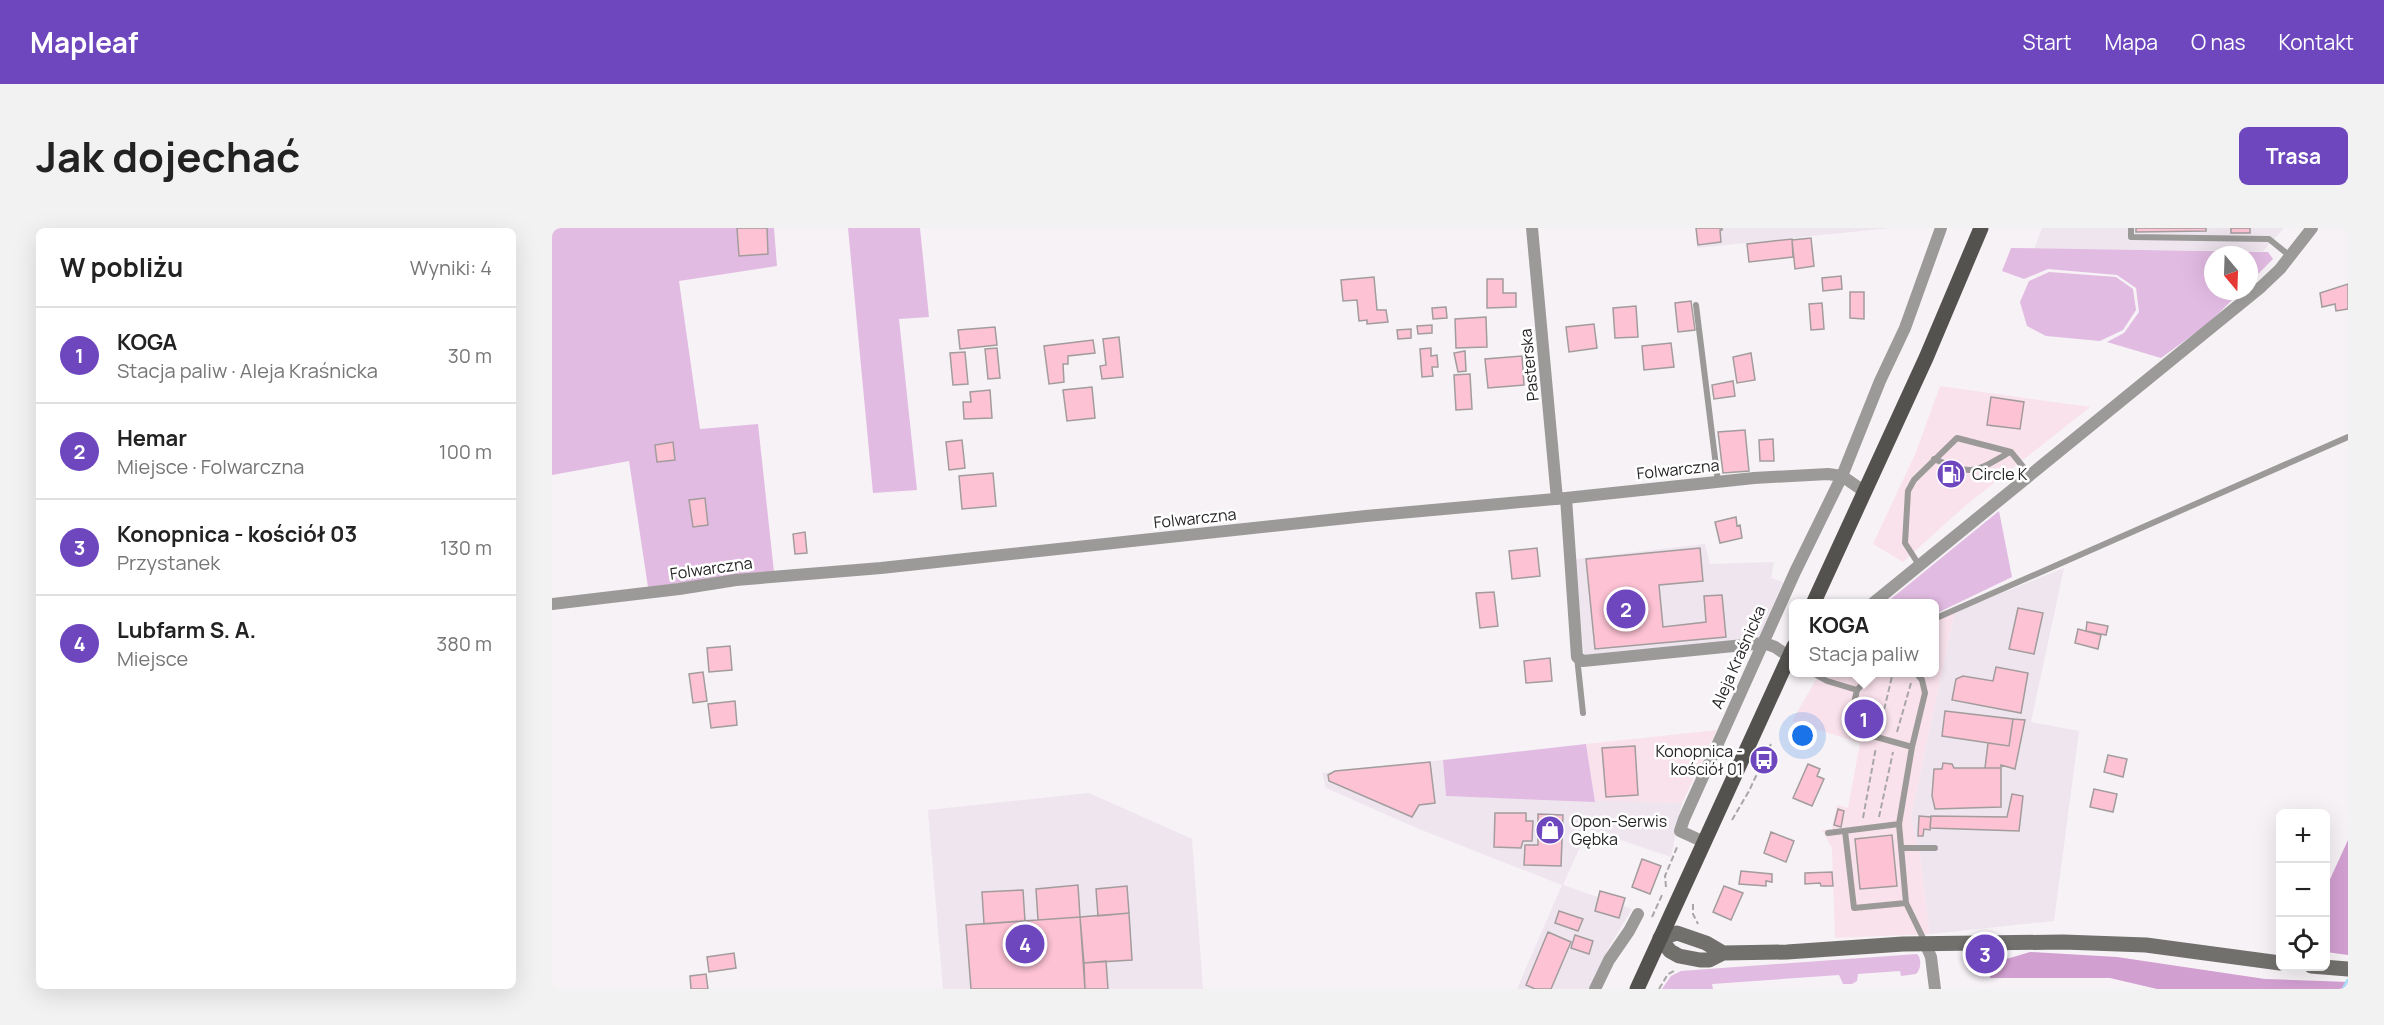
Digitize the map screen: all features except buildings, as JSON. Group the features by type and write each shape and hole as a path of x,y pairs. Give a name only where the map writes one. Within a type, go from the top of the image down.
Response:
{"main road":[{"path":"1815,599 1946,314 1981,228"},
{"path":"1637,989 1789,660"}],"street":[{"name":"Pasterska","path":"1532,228 1577,657"},
{"name":"Aleja Kraśnicka","path":"1704,842 1680,831 1795,572 1842,476 1880,381 1905,328 1941,228"},
{"path":"1877,599 2261,286 2290,256 2312,228"},
{"name":"Folwarczna","path":"552,604 736,580 893,567 1365,516 1562,499 1815,473 1842,476"},
{"path":"1842,476 1865,492"},
{"path":"1577,657 1583,661 1764,643 1789,653"},
{"path":"1595,989 1609,960 1638,914"},
{"path":"1723,953 1706,943 1677,933 1660,938 1670,951 1679,956 1709,960 1723,953 1787,952 1925,943 2119,943 2276,963"},
{"path":"1925,943 1931,957 1935,989"},
{"path":"2330,968 2348,969"}],"lane":[{"path":"2131,228 2131,237 2269,239 2290,256"},
{"path":"1696,305 1718,482"},
{"path":"1939,617 2348,437"},
{"path":"1919,565 1905,543 1908,491 1914,480 1957,438 2010,452 2029,474"},
{"path":"1934,459 1962,471 1979,470 2010,452"},
{"path":"1577,657 1583,713"},
{"path":"1820,677 1857,690"},
{"path":"1869,677 1857,690 1848,729 1912,747"},
{"path":"1920,677 1923,680 1925,693 1912,747 1899,824 1906,903 1925,943"},
{"path":"1828,833 1899,824"},
{"path":"1845,831 1854,908 1906,903"},
{"path":"1901,848 1935,848"}],"path":[{"path":"1861,829 1892,677"},
{"path":"1729,824 1749,791 1771,744"}],"shaded area":[{"path":"552,228 774,228 777,266 679,281 700,429 758,424 774,572 648,587 629,461 552,475"},
{"path":"848,228 920,228 929,317 899,319 917,490 873,493"},
{"path":"1696,228 1890,228 1697,248"},
{"path":"2042,228 2284,228 2263,251 2258,251 2258,246 2204,246 2204,250 2034,249"},
{"path":"2011,248 2204,251 2204,300 2232,300 2209,323 2161,358 2107,342 2124,333 2139,312 2136,288 2117,275 2048,269 2024,279 2002,271"},
{"path":"2258,252 2268,252 2273,259 2258,274"},
{"path":"2049,272 2116,277 2133,289 2136,310 2123,330 2100,341 2046,336 2027,326 2020,302 2029,281"},
{"path":"1940,386 2090,407 1965,506 1903,562 1873,544 1916,452"},
{"path":"1999,511 2012,577 1939,612 1939,599 1891,599"},
{"path":"1705,544 1710,564 1774,562 1771,578 1783,582 1759,638 1584,655 1575,559"},
{"path":"2064,568 2031,722 2079,731 2054,921 1930,934 1920,855 1911,817 1955,612"},
{"path":"1955,612 1911,817 1920,855 1930,934 1835,938 1832,848 1822,830 1832,829 1837,805 1848,808 1860,743 1792,721 1818,677 1939,677 1939,620"},
{"path":"1717,730 1682,803 1595,802 1586,744"},
{"path":"1586,744 1595,802 1446,796 1443,760"},
{"path":"1443,760 1446,796 1682,803 1671,857 1588,829 1563,885 1632,909 1609,947 1590,989 1517,989 1562,885 1419,829 1326,788 1322,773"},
{"path":"1089,793 1192,839 1203,989 943,989 928,810"},
{"path":"2348,840 2348,955 2330,953 2330,879"},
{"path":"2030,952 2117,957 2265,979 2348,982 2348,989 2157,989 2110,978 1990,978 1993,960"},
{"path":"1917,954 1920,964 1916,974 1901,976 1900,971 1858,974 1857,981 1852,984 1843,984 1839,975 1712,984 1713,989 1662,989 1671,976 1681,971"}],"waterway":[{"path":"2344,989 2348,981"}],"place":[{"name":"Circle K","path":"1951,474"},
{"name":"Hemar","path":"1626,609"},
{"name":"KOGA","path":"1864,719"},
{"name":"Konopnica - kościół 01","path":"1764,760"},
{"name":"Opon-Serwis Gębka","path":"1550,830"},
{"name":"Lubfarm S. A.","path":"1025,944"},
{"name":"Konopnica - kościół 03","path":"1985,954"}]}
